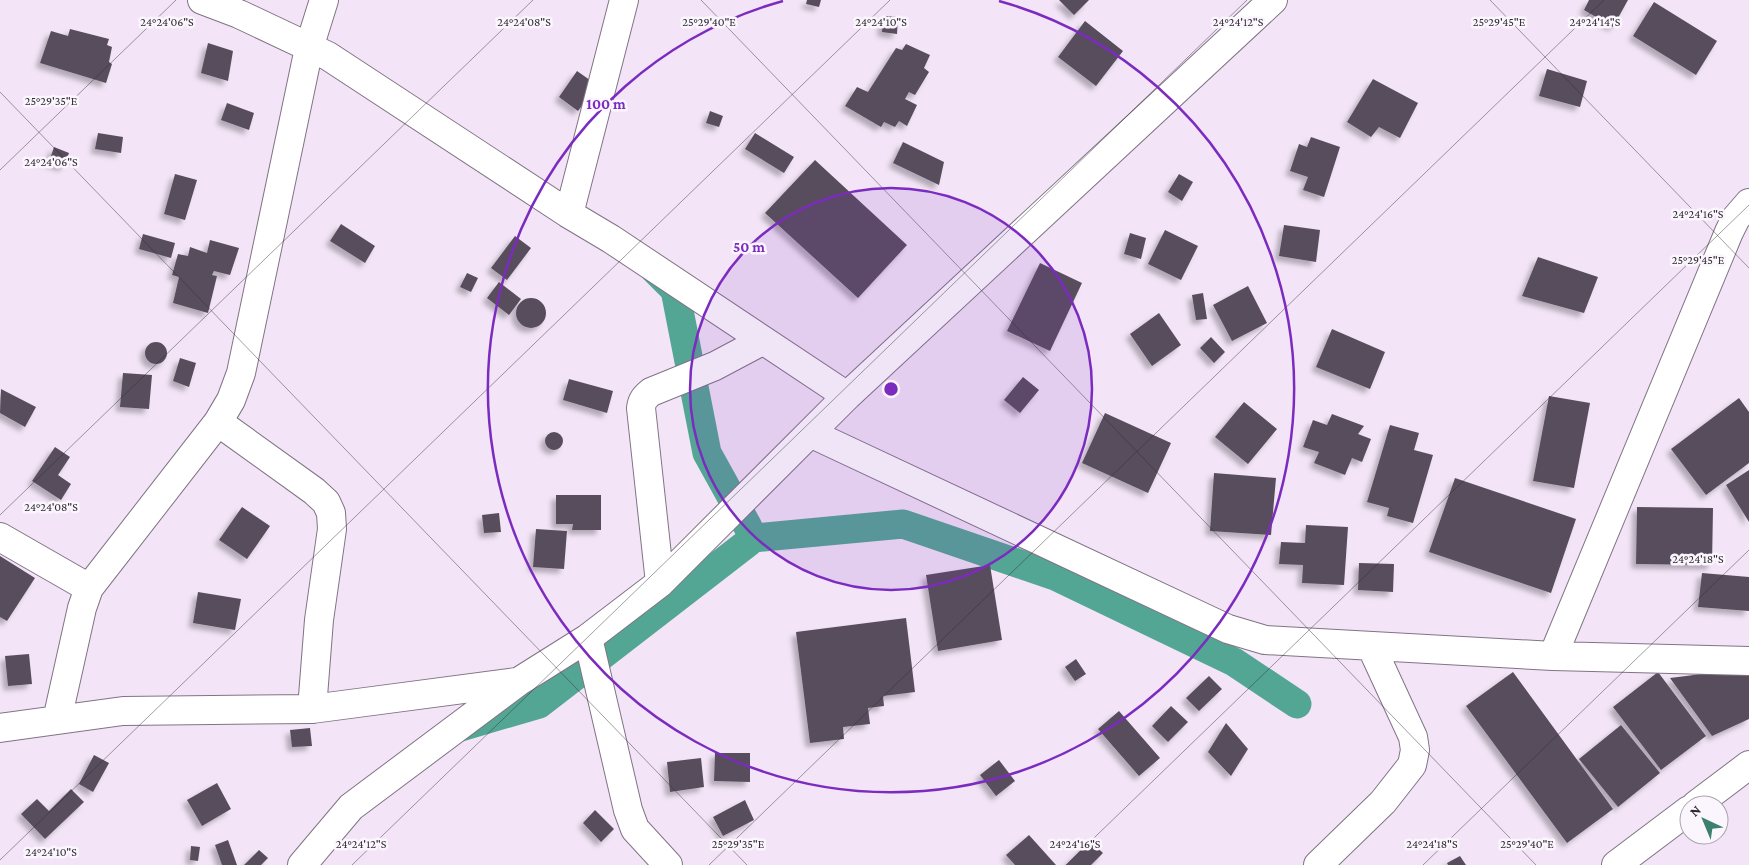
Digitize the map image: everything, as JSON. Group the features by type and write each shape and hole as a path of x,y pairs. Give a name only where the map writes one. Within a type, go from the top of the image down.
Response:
{"street":[{"path":"202,0 239,14 328,56 568,214 611,239 847,396"},
{"path":"57,720 82,608 89,588 218,422 232,400 241,372 309,48 324,0"},
{"path":"568,214 624,0"},
{"path":"302,865 350,807 518,682 588,638 660,583 847,396 1263,3"},
{"path":"1552,656 1729,232 1736,218 1749,203"},
{"path":"660,583 641,408 644,397 651,392 715,366 762,341"},
{"path":"218,422 314,491 326,502 331,513 332,529 319,620 312,709"},
{"path":"810,434 1228,630 1265,640 1552,656 1749,661"},
{"path":"0,537 89,588"},
{"path":"588,638 628,810 636,829 668,865"},
{"path":"1318,865 1383,802 1412,765 1415,750 1413,737 1371,646"},
{"path":"0,728 123,711 312,709 518,682"},
{"path":"1709,795 1749,765"},
{"path":"1616,865 1679,818"}],"building":[{"path":"807,0 821,0 819,7 806,4"},
{"path":"1059,0 1089,0 1074,15"},
{"path":"1589,0 1628,0 1613,27 1584,10"},
{"path":"1654,2 1717,41 1696,75 1633,36"},
{"path":"883,16 898,17 897,34 882,32"},
{"path":"1085,21 1123,51 1096,86 1058,57"},
{"path":"70,29 109,39 107,45 112,47 109,62 112,64 106,83 40,63 51,31 68,36"},
{"path":"208,43 233,51 228,81 201,73"},
{"path":"906,44 930,55 924,68 929,72 915,95 909,92 905,99 917,105 907,126 899,121 895,127 884,122 881,127 845,106 857,87 868,92 896,48 902,50"},
{"path":"1547,69 1587,81 1580,107 1539,96"},
{"path":"577,71 597,85 578,111 559,97"},
{"path":"1373,79 1418,103 1400,138 1379,127 1371,137 1347,122"},
{"path":"227,103 254,113 249,130 221,120"},
{"path":"710,111 723,116 719,127 706,123"},
{"path":"98,133 123,137 121,153 95,149"},
{"path":"755,133 794,157 784,173 745,149"},
{"path":"1311,137 1340,147 1324,197 1303,190 1308,177 1290,171 1299,144 1307,147"},
{"path":"903,142 944,162 939,185 893,163"},
{"path":"54,147 69,153 64,167 49,162"},
{"path":"815,160 907,245 858,298 765,213"},
{"path":"175,174 197,180 185,220 164,214"},
{"path":"1179,174 1193,182 1182,201 1168,192"},
{"path":"341,224 375,246 365,263 330,241"},
{"path":"1284,225 1320,230 1316,262 1279,256"},
{"path":"1165,230 1198,246 1181,280 1148,264"},
{"path":"1130,233 1146,238 1141,259 1124,254"},
{"path":"143,234 175,243 171,258 139,249"},
{"path":"515,236 531,248 507,280 491,268"},
{"path":"210,240 239,248 230,275 214,271 212,275 217,276 208,313 173,303 179,277 172,275 178,254 188,256 190,247 207,253"},
{"path":"1538,257 1598,277 1584,313 1522,296"},
{"path":"1040,263 1082,283 1050,351 1007,331"},
{"path":"467,273 478,278 471,292 460,287"},
{"path":"499,282 521,299 509,315 487,298"},
{"path":"1248,286 1267,323 1232,341 1213,305"},
{"path":"1203,293 1207,319 1196,320 1192,295"},
{"path":"531,298 537,299 545,307 545,319 537,327 531,328 525,327 517,319 516,313 517,307 525,299"},
{"path":"1159,313 1181,345 1152,366 1130,334"},
{"path":"1332,329 1385,352 1370,389 1316,367"},
{"path":"1211,337 1225,352 1214,363 1200,348"},
{"path":"156,342 164,345 167,353 164,361 156,364 148,361 145,353 148,345"},
{"path":"180,358 196,363 189,387 173,381"},
{"path":"123,373 152,375 149,409 120,407"},
{"path":"1023,377 1039,390 1020,413 1004,400"},
{"path":"569,379 613,391 607,413 563,400"},
{"path":"1,389 36,407 25,427 0,413"},
{"path":"1549,396 1590,403 1574,488 1533,481"},
{"path":"1739,398 1749,412 1749,463 1706,495 1671,449"},
{"path":"1244,402 1277,429 1248,464 1215,437"},
{"path":"1105,413 1171,443 1148,493 1082,463"},
{"path":"1332,414 1364,426 1358,434 1371,439 1362,462 1352,458 1345,475 1314,463 1319,452 1303,447 1313,420 1327,425"},
{"path":"1390,425 1419,433 1414,450 1433,455 1413,523 1387,516 1389,508 1367,502"},
{"path":"550,432 558,432 563,437 561,448 550,450 545,445 545,437"},
{"path":"55,447 70,457 58,475 71,484 61,500 32,481"},
{"path":"1749,470 1749,522 1726,485"},
{"path":"1214,473 1276,478 1271,535 1210,531"},
{"path":"1455,478 1576,519 1551,593 1429,552"},
{"path":"556,495 601,495 601,530 572,530 573,524 556,524"},
{"path":"242,507 270,526 247,559 219,540"},
{"path":"1637,507 1713,508 1712,565 1636,564"},
{"path":"499,513 501,532 484,533 482,515"},
{"path":"1306,525 1348,527 1344,585 1302,583 1303,565 1279,564 1281,542 1305,543"},
{"path":"536,529 567,531 564,569 533,567"},
{"path":"0,556 35,578 7,621 0,617"},
{"path":"1359,563 1394,564 1393,592 1358,590"},
{"path":"990,565 1002,640 938,651 926,575"},
{"path":"1702,573 1749,577 1749,611 1698,607"},
{"path":"198,592 241,599 235,630 193,623"},
{"path":"906,618 915,692 883,696 884,706 868,708 870,724 843,727 844,739 810,743 796,632"},
{"path":"29,654 32,684 8,686 5,656"},
{"path":"1076,659 1086,674 1075,681 1065,667"},
{"path":"1749,668 1749,719 1712,736 1670,678"},
{"path":"1513,672 1613,809 1567,843 1466,706"},
{"path":"1658,672 1706,736 1661,770 1613,707"},
{"path":"1209,676 1222,689 1199,711 1186,698"},
{"path":"1171,706 1188,722 1168,742 1152,726"},
{"path":"1119,711 1160,758 1139,776 1098,729"},
{"path":"1226,723 1248,749 1231,776 1208,752"},
{"path":"1621,725 1660,773 1618,807 1579,759"},
{"path":"310,728 312,746 292,747 290,730"},
{"path":"715,753 750,753 750,782 714,781"},
{"path":"94,755 109,763 93,792 79,784"},
{"path":"701,758 704,787 670,792 667,762"},
{"path":"999,760 1015,781 996,796 980,775"},
{"path":"217,783 231,809 202,826 187,800"},
{"path":"71,789 84,802 45,839 21,814 37,799 49,811"},
{"path":"745,800 754,820 723,836 713,817"},
{"path":"595,810 614,829 601,842 583,823"},
{"path":"1029,835 1056,865 1015,865 1006,855"},
{"path":"228,840 237,865 222,865 215,845"},
{"path":"1090,841 1103,853 1091,865 1066,865"},
{"path":"191,846 200,847 198,861 190,860"},
{"path":"259,850 268,858 261,865 244,865"},
{"path":"1460,856 1466,865 1448,865 1447,863"}],"waterway":[{"path":"654,269 675,290 707,453 748,527"},
{"path":"457,728 539,704 754,538 903,524 1055,576 1234,662 1297,704"}]}
